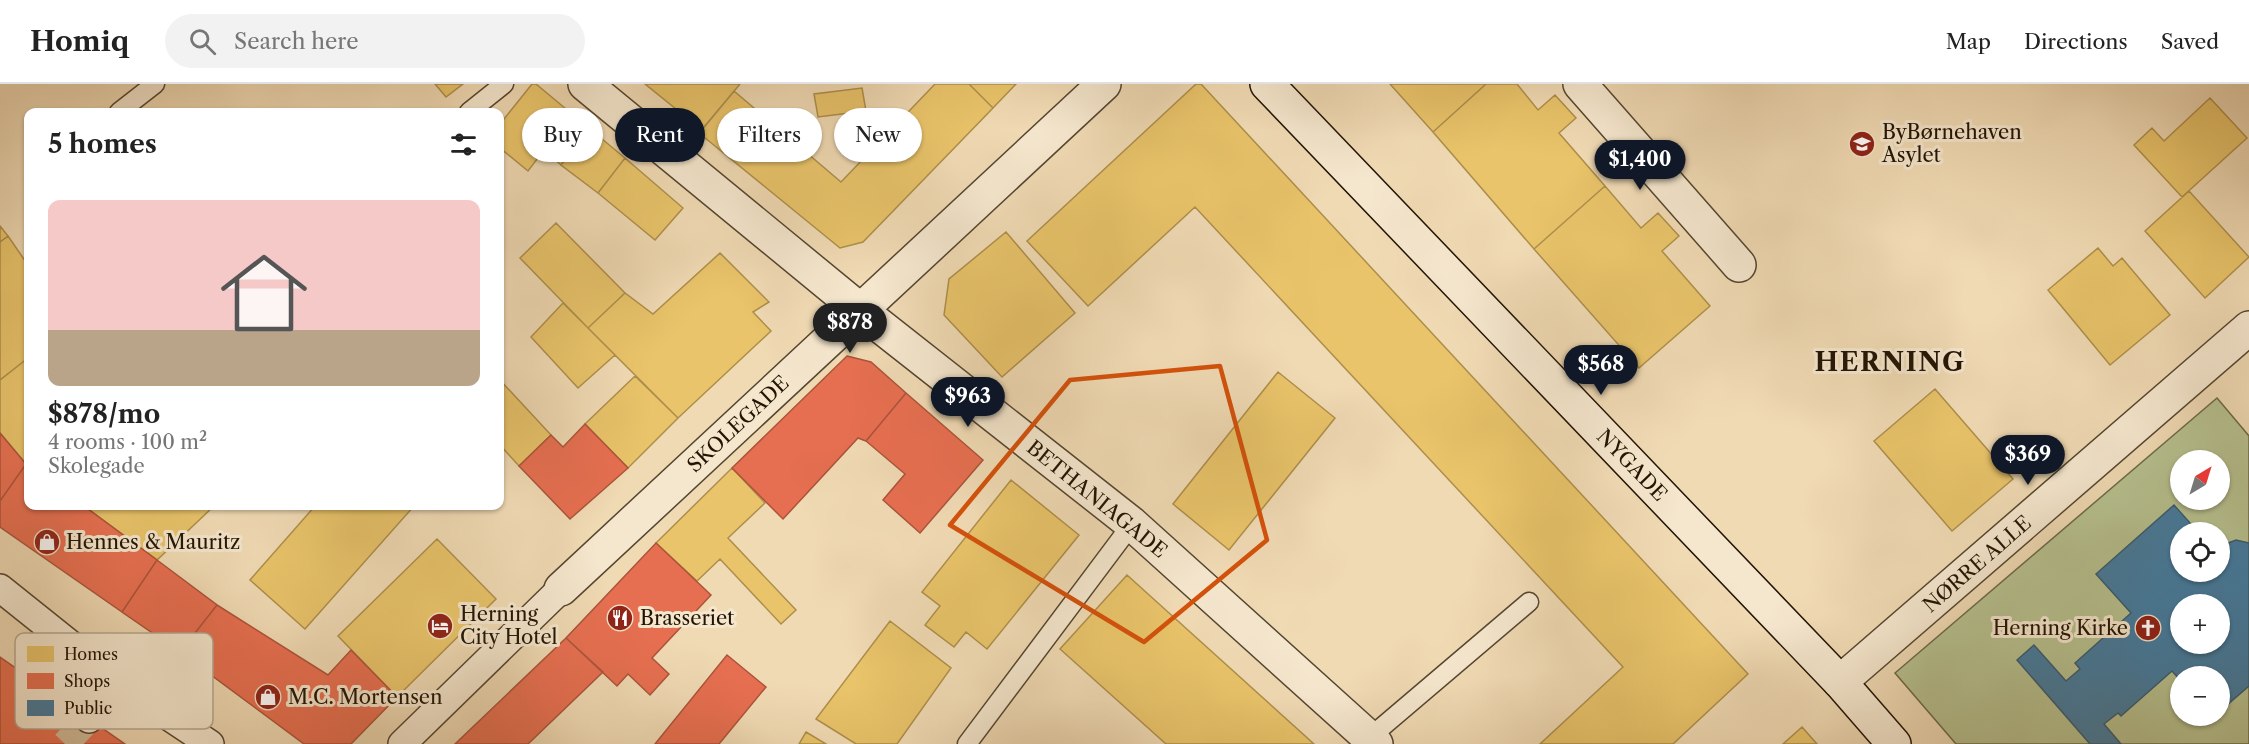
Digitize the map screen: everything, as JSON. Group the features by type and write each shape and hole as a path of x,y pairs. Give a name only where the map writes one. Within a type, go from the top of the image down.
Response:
{"street":[{"name":"BETHANIAGADE","path":"585,84 860,310 1132,524 1372,741"},
{"name":"SKOLEGADE","path":"402,744 561,589 1104,84"},
{"name":"NYGADE","path":"1267,84 1840,682 1894,744"},
{"path":"1580,84 1738,265"},
{"name":"NØRRE ALLE","path":"1840,682 2249,328"},
{"path":"0,588 56,633"},
{"path":"188,729 210,744"}],"lane":[{"path":"124,108 155,84"},
{"path":"474,108 504,84"},
{"path":"968,744 1132,524"},
{"path":"1372,741 1529,602"}],"highlighted area":[{"path":"1220,366 1267,540 1144,642 950,525 1070,380"}],"green space":[{"path":"2217,398 2249,436 2249,744 1956,744 1895,673"}],"building: Homes":[{"path":"435,84 463,84 446,97"},
{"path":"532,84 536,84 565,108 522,108 522,162 535,162 528,171 504,151 504,119"},
{"path":"645,84 740,84 720,108 717,108 717,112 705,126 705,108 675,108"},
{"path":"935,84 969,84 993,108 863,242 840,248 735,162 817,162 841,182 860,162 922,162 922,108 912,108"},
{"path":"969,84 1016,84 993,108"},
{"path":"1196,84 1201,84 1748,674 1673,744 1540,744 1623,667 1195,207 1088,306 1027,241"},
{"path":"1390,84 1486,84 1433,132"},
{"path":"1486,84 1517,84 1538,110 1555,95 1576,118 1559,133 1605,186 1534,249 1433,132"},
{"path":"862,88 865,108 834,108 834,115 822,116 822,108 816,108 814,94"},
{"path":"734,91 754,108 720,108"},
{"path":"2210,98 2247,138 2182,197 2134,145 2152,128 2164,141"},
{"path":"717,111 717,148 705,138 705,126"},
{"path":"603,140 615,150 615,162 622,162 598,193 561,165 563,162 603,162"},
{"path":"622,162 630,162 683,208 655,240 598,193"},
{"path":"1605,186 1641,228 1658,213 1679,236 1662,251 1710,306 1639,368 1534,249"},
{"path":"2189,191 2249,257 2205,298 2145,231"},
{"path":"556,223 625,293 588,328 520,258"},
{"path":"0,226 8,236 0,242"},
{"path":"1006,232 1075,313 1002,377 944,315 949,279"},
{"path":"8,236 24,259 24,361 0,380 0,242"},
{"path":"2098,248 2113,266 2122,258 2170,315 2110,365 2048,290"},
{"path":"720,253 769,302 753,312 771,331 678,418 588,328 625,293 653,314"},
{"path":"563,303 615,355 578,388 531,337"},
{"path":"24,361 24,462 0,433 0,380"},
{"path":"1278,372 1335,418 1229,550 1173,504"},
{"path":"635,376 678,418 628,468 585,424"},
{"path":"504,384 551,435 519,466 504,449"},
{"path":"1935,389 2013,479 1952,531 1874,441"},
{"path":"732,468 765,503 728,538 796,610 781,624 720,559 697,581 656,543"},
{"path":"1011,480 1079,535 987,649 966,632 954,647 925,625 940,606 922,592"},
{"path":"89,510 210,510 157,560"},
{"path":"311,510 410,510 305,629 250,580"},
{"path":"437,539 496,599 397,697 338,636"},
{"path":"1127,575 1314,744 1166,744 1060,649"},
{"path":"890,621 951,668 897,744 856,744 816,719"},
{"path":"1802,727 1817,744 1783,744"},
{"path":"806,732 826,744 799,744"}],"building: Shops":[{"path":"847,356 871,362 906,393 866,441 858,438 783,519 732,468"},
{"path":"906,393 983,460 920,533 883,500 905,474 866,441"},
{"path":"585,424 628,468 570,519 519,466 551,435 563,447"},
{"path":"0,433 24,462 24,467 0,501"},
{"path":"24,467 24,510 89,510 157,560 122,612 0,527 0,501"},
{"path":"656,543 711,595 652,658 669,674 650,695 628,674 617,686 566,638"},
{"path":"157,560 217,605 195,633 152,633 122,612"},
{"path":"217,605 328,675 351,650 397,697 351,744 304,744 213,676 213,633 195,633"},
{"path":"566,638 603,672 528,744 455,744"},
{"path":"727,655 766,687 719,744 655,744"},
{"path":"0,657 15,667 15,729 103,729 125,744 0,744"}],"building: Public":[{"name":"Herning Kirke","path":"2170,509 2178,510 2189,522 2170,522 2170,582 2230,582 2230,542 2236,540 2249,543 2249,686 2230,702 2230,666 2170,666 2170,673 2121,716 2118,713 2104,724 2121,744 2090,744 2017,660 2034,645 2066,681 2080,669 2075,663 2131,613 2096,574"}],"tunnel":[{"path":"65,744 79,729"}],"place":[{"name":"ByBørnehaven Asylet","path":"1862,144"},
{"name":"Hennes & Mauritz","path":"47,542"},
{"name":"Brasseriet","path":"620,618"},
{"name":"Herning City Hotel","path":"440,626"},
{"name":"Herning Kirke","path":"2148,628"},
{"name":"M.C. Mortensen","path":"268,697"}],"district":[{"name":"HERNING","path":"1890,362"}]}
